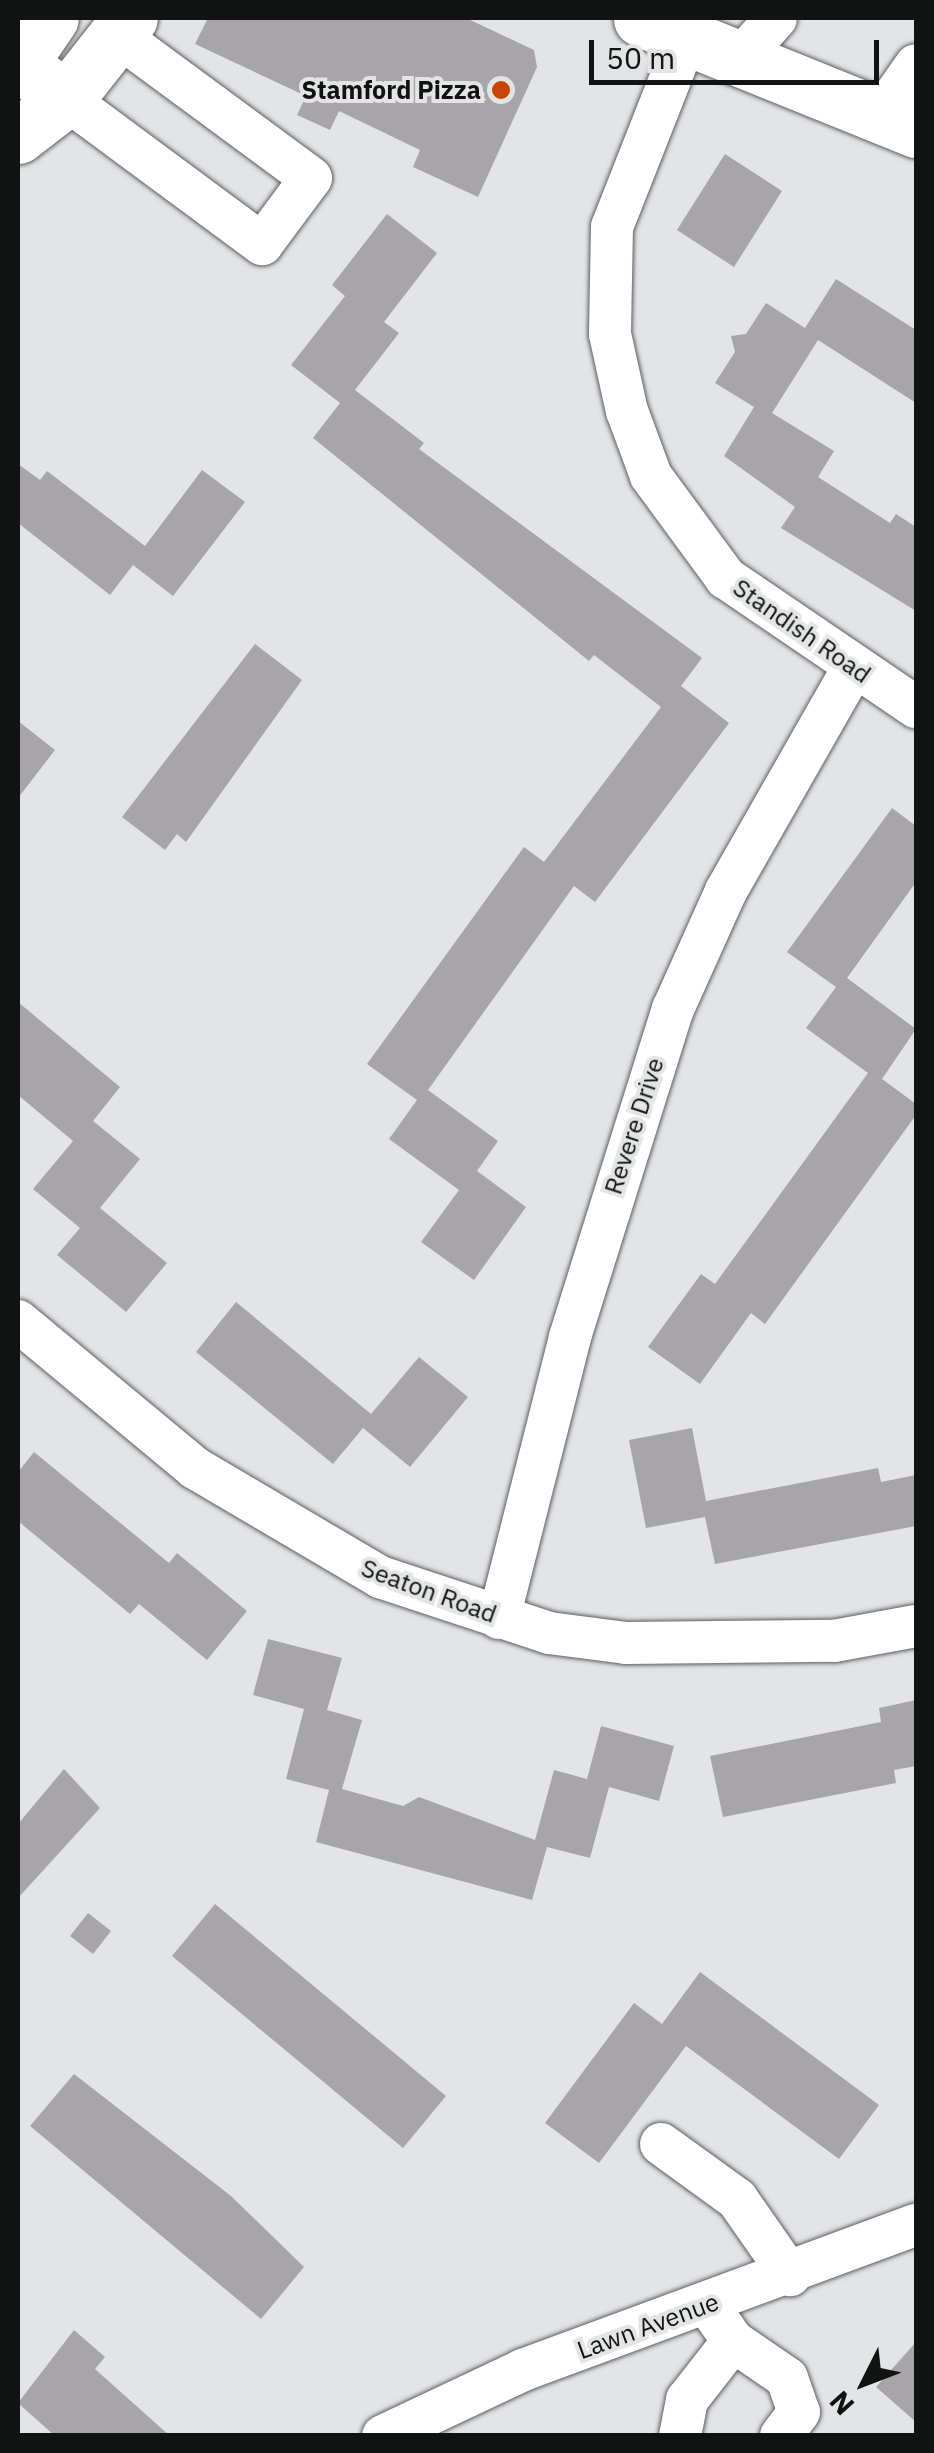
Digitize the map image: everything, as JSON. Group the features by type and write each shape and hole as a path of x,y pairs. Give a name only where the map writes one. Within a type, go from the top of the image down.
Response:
{"main road":[{"path":"51,18 18,64 66,99"},
{"path":"659,25 898,123"},
{"path":"18,136 66,99 124,26"}],"street":[{"path":"739,60 776,18"},
{"name":"Standish Road","path":"659,25 612,227 610,334 626,410 685,531 726,578 853,668 916,707"},
{"path":"66,99 262,244 311,178 124,26"},
{"path":"898,123 916,65"},
{"name":"Revere Drive","path":"500,1618 580,1303 673,1010 736,871 853,668"},
{"name":"Seaton Road","path":"18,1320 195,1468 290,1532 380,1577 500,1618 626,1643 727,1646 916,1626"},
{"path":"660,2144 737,2200 790,2274"},
{"name":"Lawn Avenue","path":"383,2436 435,2406 916,2225"},
{"path":"707,2304 733,2341 772,2363 798,2398 799,2412 780,2436"},
{"path":"680,2436 687,2400 733,2341"}],"building":[{"path":"208,18 466,18 534,50 537,67 478,197 413,167 420,150 339,111 330,130 297,115 306,96 195,44"},
{"path":"725,154 782,191 734,267 677,230"},
{"path":"387,214 437,253 384,322 399,333 355,390 424,443 419,449 702,658 681,686 729,723 595,902 574,886 428,1090 498,1141 477,1171 526,1207 474,1280 421,1242 459,1190 389,1139 417,1100 367,1064 524,847 544,862 661,707 594,655 589,661 313,438 340,403 291,365 345,296 332,285"},
{"path":"836,279 916,330 916,403 818,340 772,413 834,451 818,477 890,523 896,514 916,527 916,611 781,528 795,507 724,456 754,407 715,383 735,352 731,336 746,334 766,303 805,328"},
{"path":"18,464 40,480 47,471 145,546 202,470 245,502 173,596 133,565 110,595 18,523"},
{"path":"255,644 302,680 186,842 177,834 165,850 122,817"},
{"path":"18,721 55,750 18,798"},
{"path":"892,808 916,826 916,882 847,978 916,1029 882,1079 916,1104 916,1115 765,1324 751,1313 700,1384 648,1347 701,1274 715,1284 868,1073 806,1028 836,987 787,952"},
{"path":"18,1002 120,1087 93,1121 140,1159 100,1208 167,1263 126,1312 57,1255 80,1228 33,1189 73,1141 18,1095"},
{"path":"236,1302 371,1414 419,1357 468,1397 410,1467 363,1428 333,1464 196,1352"},
{"path":"692,1428 706,1501 878,1468 881,1482 916,1475 916,1526 715,1564 705,1517 646,1528 629,1440"},
{"path":"34,1452 169,1563 177,1553 247,1611 207,1660 139,1604 130,1614 18,1521 18,1472"},
{"path":"268,1639 342,1658 327,1710 362,1720 342,1789 403,1806 419,1797 535,1840 554,1770 587,1779 601,1726 674,1746 659,1801 609,1787 590,1858 547,1847 532,1900 316,1842 329,1790 286,1779 304,1709 253,1695"},
{"path":"916,1700 916,1766 894,1770 896,1783 723,1817 710,1756 881,1722 879,1708"},
{"path":"64,1769 100,1808 18,1898 18,1824"},
{"path":"215,1904 446,2096 403,2148 172,1956"},
{"path":"88,1913 111,1931 93,1954 70,1936"},
{"path":"700,1972 879,2105 839,2159 686,2046 599,2163 545,2123 634,2003 662,2024"},
{"path":"74,2074 231,2196 304,2267 261,2319 30,2126"},
{"path":"74,2330 105,2357 95,2369 170,2436 55,2436 18,2403"},
{"path":"916,2342 916,2422 876,2387"}],"place":[{"name":"Stamford Pizza","path":"501,90"}]}
